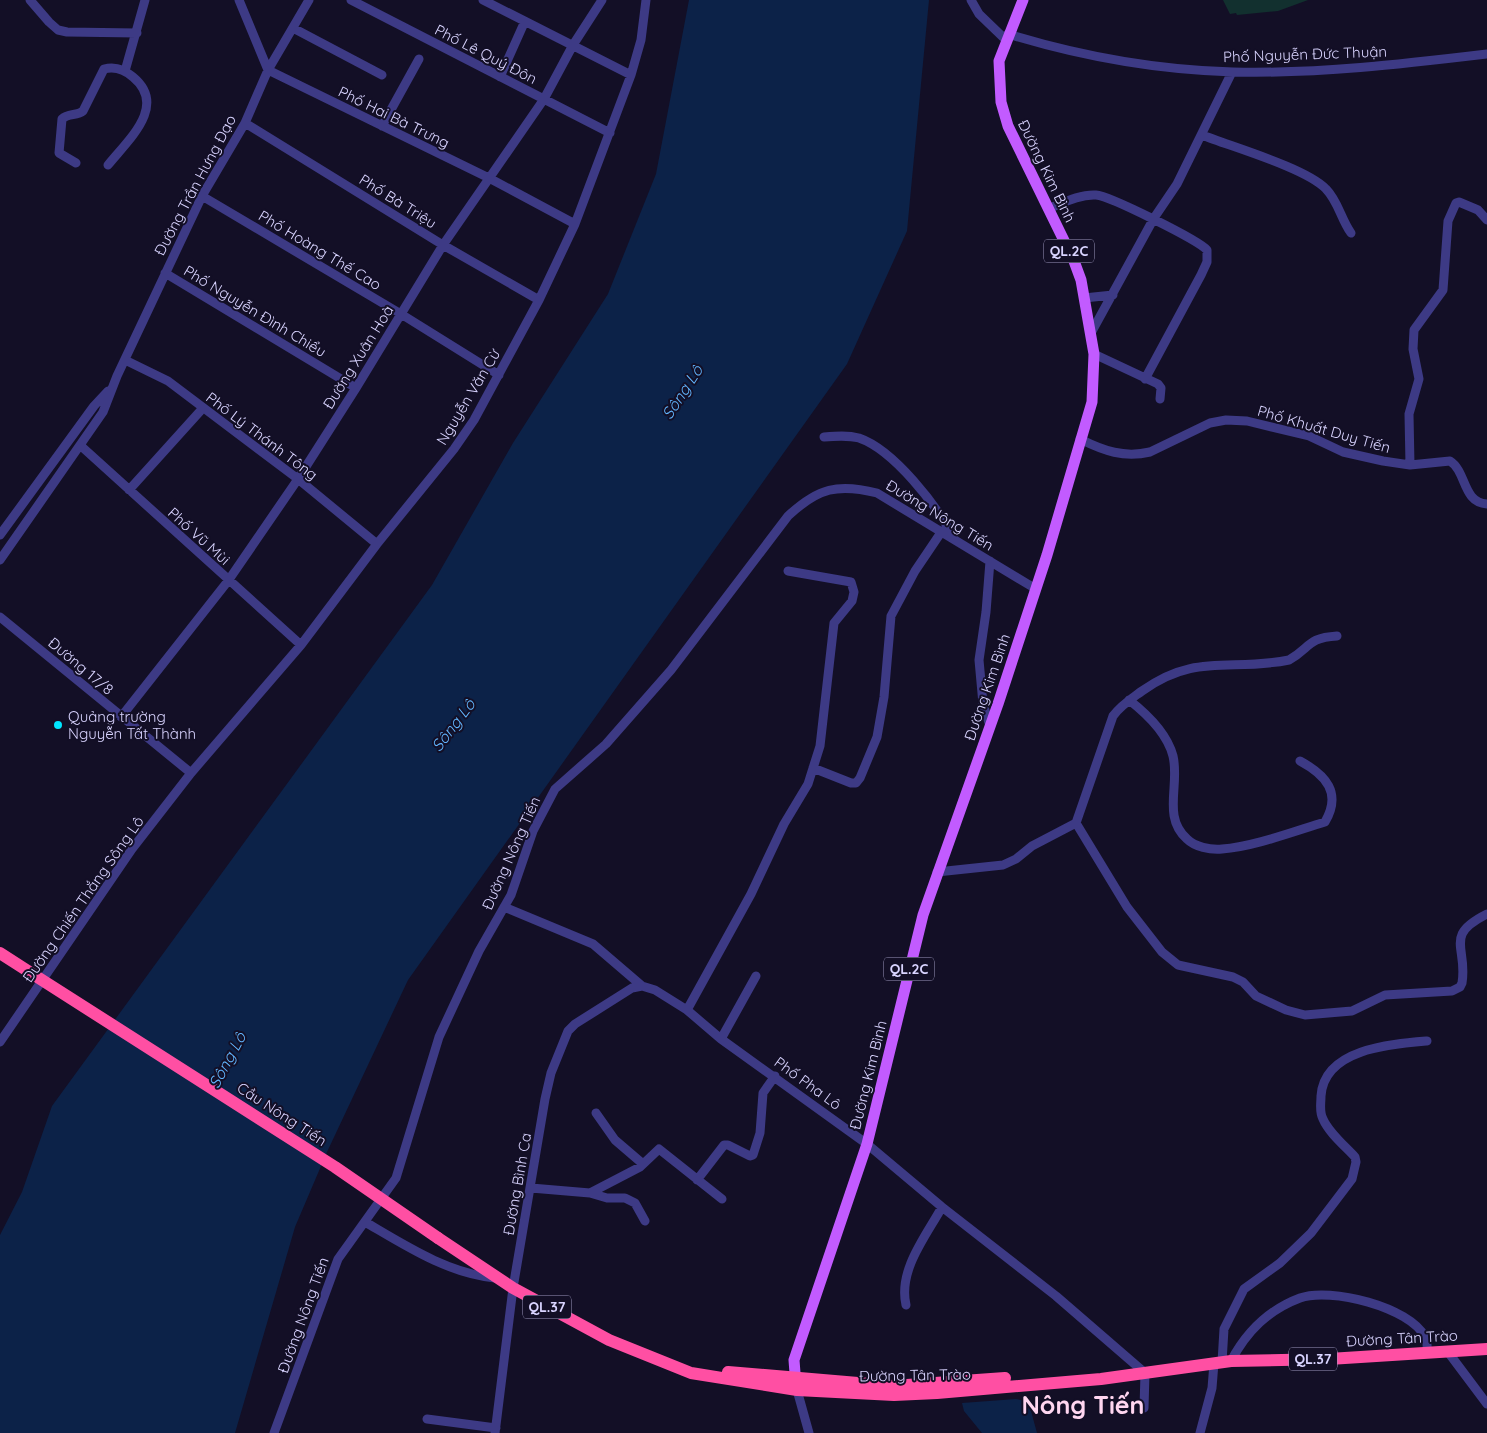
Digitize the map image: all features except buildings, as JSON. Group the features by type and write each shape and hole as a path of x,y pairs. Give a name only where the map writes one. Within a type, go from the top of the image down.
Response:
{"highway":[{"name":"Cầu Nông Tiến","path":"0,953 335,1167 438,1238"},
{"name":"Đường Tân Trào","path":"438,1238 513,1288 609,1340 691,1373 894,1395 937,1393 1142,1373 1222,1362 1329,1359 1487,1349"}],"main road":[{"name":"Đường Kim Bình","path":"796,1384 794,1360 867,1144 917,934 937,872 998,704 1036,589 1092,402 1094,354 1084,298 1074,261 1004,115 999,61 1023,0"}],"street":[{"path":"30,0 58,30 66,32 137,33"},
{"path":"125,71 145,0"},
{"path":"239,0 268,70"},
{"name":"Đường Trần Hưng Đạo","path":"0,560 103,412 112,387 202,196 245,123 268,70 309,0"},
{"name":"Phố Lê Quý Đôn","path":"351,0 610,133"},
{"path":"483,0 631,75"},
{"name":"Đường Xuân Hoà","path":"121,717 228,581 298,479 443,245 544,99 573,45 602,0"},
{"name":"Nguyễn Văn Cừ","path":"191,774 301,645 377,544 454,449 499,375 539,300 575,224 631,75 642,40 646,0"},
{"path":"971,0 979,14 1007,37"},
{"path":"500,76 525,21"},
{"path":"292,28 382,76"},
{"name":"Phố Nguyễn Đức Thuận","path":"1007,37 1063,50 1125,60 1232,72 1363,67 1487,54"},
{"path":"382,126 419,59"},
{"path":"76,164 59,153 62,119 66,115 80,114 84,111 104,69 110,67 125,71 140,83 146,92 146,112 140,125 108,165"},
{"name":"Phố Hai Bà Trưng","path":"268,70 489,178 575,224"},
{"path":"1091,333 1154,218 1177,184 1232,72"},
{"name":"Phố Bà Triệu","path":"245,123 443,245 539,300"},
{"path":"1202,136 1295,170 1321,184 1332,196 1351,233"},
{"path":"1048,209 1083,196 1099,195 1154,218 1204,247 1208,256 1201,275 1145,379"},
{"name":"Phố Hoàng Thế Cao","path":"202,196 401,314 499,375"},
{"path":"1410,464 1409,414 1418,388 1419,379 1413,349 1413,334 1418,322 1443,290 1449,215 1456,203 1459,202 1478,210 1487,220"},
{"name":"Phố Nguyễn Đình Chiểu","path":"165,273 356,388"},
{"path":"1084,298 1113,295"},
{"path":"1094,354 1161,388 1160,399"},
{"name":"Phố Lý Thánh Tông","path":"125,360 168,381 298,479 377,544"},
{"name":"Đường Trần Hưng Đạo","path":"0,535 94,406 112,387"},
{"path":"129,490 203,408"},
{"name":"Phố Khuất Duy Tiến","path":"1080,439 1105,452 1140,454 1150,452 1217,421 1247,421 1318,439 1343,452 1383,462 1410,464 1450,461 1455,464 1468,493 1474,500 1487,504"},
{"path":"824,436 859,438 878,447 893,460 933,504 955,539"},
{"name":"Phố Vũ Mùi","path":"80,446 301,645"},
{"name":"Đường Nông Tiến","path":"274,1433 338,1259 396,1178 439,1037 479,951 511,895 533,831 555,789 606,744 671,670 788,516 802,503 820,492 838,488 858,488 877,493 894,501 1036,589"},
{"path":"812,768 852,783 856,783 860,778 877,737 884,697 891,616 915,571 942,531"},
{"path":"990,561 986,612 979,660 979,674 990,727"},
{"path":"687,1010 751,894 784,824 808,784 820,746 834,623 852,601 854,586 851,582 842,578 788,570"},
{"name":"Đường 17/8","path":"0,617 191,774"},
{"path":"937,872 1003,865 1032,846 1076,823 1114,716 1120,706 1158,679 1187,668 1290,660 1298,655 1311,641 1337,636"},
{"path":"1129,700 1161,732 1170,746 1175,772 1174,823 1178,831 1191,844 1220,850 1325,822 1332,810 1332,794 1322,776 1300,761"},
{"path":"985,706 998,704"},
{"name":"Đường Chiến Thắng Sông Lô","path":"0,1042 132,850 191,774"},
{"path":"1076,823 1127,907 1169,960 1188,968 1233,977 1243,982 1256,996 1296,1014 1352,1011 1385,995 1452,991 1460,987 1462,983 1461,938 1465,928 1471,922 1487,914"},
{"name":"Phố Pha Lô","path":"504,907 593,944 642,986 655,990 687,1010 721,1039 867,1144 942,1207 1056,1296 1142,1373"},
{"path":"721,1039 756,976"},
{"name":"Đường Bình Ca","path":"496,1431 513,1288 551,1073 568,1031 581,1018 632,988 642,986"},
{"path":"1200,1433 1212,1388 1222,1362 1224,1328 1244,1289 1280,1263 1311,1233 1352,1179 1356,1162 1355,1157 1326,1125 1320,1112 1322,1084 1328,1072 1353,1056 1380,1046 1426,1041"},
{"path":"697,1180 724,1145 728,1145 750,1156 753,1155 760,1134 763,1093 775,1076"},
{"path":"596,1113 615,1140 643,1164"},
{"path":"590,1193 643,1164 658,1149 722,1199"},
{"path":"531,1188 590,1193 607,1198 631,1200 645,1221"},
{"path":"906,1305 904,1290 906,1275 942,1207"},
{"path":"366,1222 416,1252 442,1263 461,1270 499,1278"},
{"path":"1222,1362 1268,1314 1300,1298 1326,1294 1360,1299 1412,1323 1426,1337 1427,1352"},
{"path":"1448,1352 1487,1404"},
{"path":"1142,1373 1144,1408"},
{"path":"796,1384 809,1433"},
{"path":"427,1419 496,1431"}],"green space":[{"path":"1223,0 1308,0 1278,11 1237,15 1236,13 1230,14"}],"water":[{"name":"Sông Lô","path":"689,0 929,0 907,231 847,364 408,980 327,1152 295,1227 235,1433 0,1433 0,1235 22,1192 52,1106 432,585 513,443 608,294 656,174"},
{"path":"1016,1399 1025,1401 1031,1411 1037,1433 982,1433 964,1411 962,1403"}],"place":[{"name":"Quảng trường Nguyễn Tất Thành","path":"58,725"}],"district":[{"name":"Nông Tiến","path":"1083,1404"}]}
